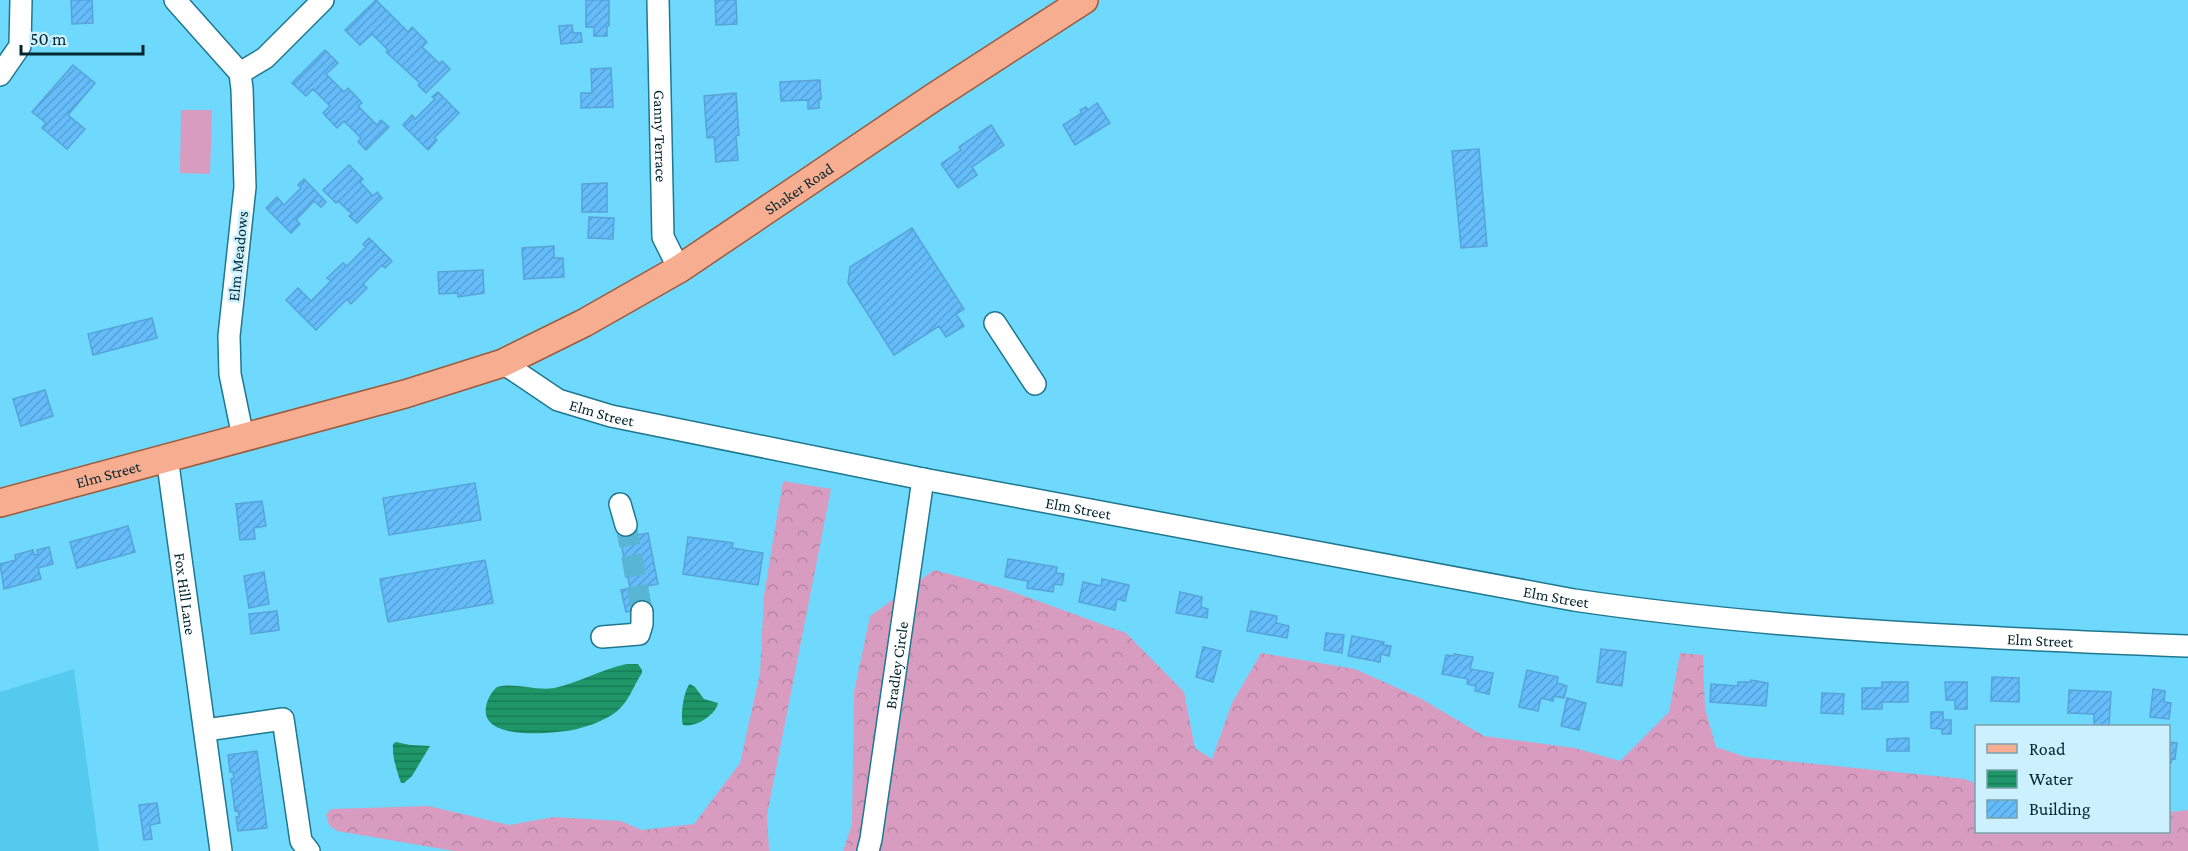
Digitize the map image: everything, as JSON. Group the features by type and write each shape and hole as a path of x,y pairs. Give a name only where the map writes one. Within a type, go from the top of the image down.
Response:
{"main road":[{"name":"Shaker Road","path":"503,363 584,323 679,269 934,97 1084,0"},
{"name":"Elm Street","path":"0,503 405,394 503,363"}],"street":[{"path":"0,75 20,46 21,0"},
{"path":"175,0 240,73 264,58 323,0"},
{"name":"Ganny Terrace","path":"658,0 663,237 679,269"},
{"name":"Elm Meadows","path":"240,73 245,187 230,345 230,374 243,437"},
{"path":"995,323 1035,384"},
{"name":"Elm Street","path":"503,363 558,400 611,416 923,479 1562,598 1653,612 1809,626 2188,646"},
{"name":"Fox Hill Lane","path":"167,457 221,851"},
{"name":"Bradley Circle","path":"868,851 923,479"},
{"path":"621,504 626,525"},
{"path":"602,638 639,634 642,612"},
{"path":"206,730 283,719 301,841 309,851"}],"shaded area":[{"path":"74,669 99,851 0,851 0,692"}],"green space":[{"path":"181,110 212,110 210,174 180,173"},
{"path":"783,481 831,489 767,815 769,851 454,851 337,831 329,825 326,815 331,809 429,806 509,825 554,817 621,821 642,830 694,824 740,763 760,673 764,595"},
{"path":"934,570 1005,589 1126,633 1184,692 1195,748 1212,759 1232,703 1261,653 1355,669 1420,698 1484,736 1575,748 1620,761 1669,712 1680,653 1703,655 1705,709 1716,747 1746,757 1965,779 1975,784 1975,833 2170,833 2170,812 2188,810 2188,851 843,851 852,824 854,692 870,616"}],"water":[{"path":"627,664 638,664 642,673 628,699 620,708 596,723 564,731 520,733 495,726 487,718 487,702 497,687 511,685 554,688"},
{"path":"690,684 704,699 718,703 713,712 704,720 693,725 683,725 683,703"},
{"path":"396,742 430,746 412,776 404,783 401,783 394,759 393,744"}],"building":[{"path":"71,0 92,0 93,23 72,24"},
{"path":"376,0 408,32 412,27 427,42 422,47 440,64 442,61 450,69 426,93 418,85 420,83 386,52 388,50 372,34 360,45 345,30"},
{"path":"586,0 609,0 607,36 594,36 594,27 586,27"},
{"path":"715,0 736,0 737,24 716,25"},
{"path":"572,25 573,33 581,33 582,42 561,44 559,26"},
{"path":"325,50 338,63 326,74 344,92 348,88 362,103 358,106 377,125 381,120 389,127 366,150 358,142 361,138 344,121 337,128 323,113 330,106 313,89 306,96 292,83"},
{"path":"73,65 95,83 68,115 85,129 67,149 42,128 46,123 32,112"},
{"path":"611,68 613,107 581,108 581,93 592,93 591,69"},
{"path":"820,80 819,108 808,109 808,100 781,101 780,82"},
{"path":"438,92 459,113 434,138 437,140 428,150 403,125 412,115 415,119 435,99 432,97"},
{"path":"736,93 738,160 716,162 714,137 707,138 704,96"},
{"path":"1097,103 1110,123 1075,145 1063,125 1082,113 1080,110 1086,107 1088,110"},
{"path":"991,125 1004,145 972,167 977,175 958,188 941,164 961,150 959,147"},
{"path":"1479,149 1487,246 1461,248 1452,151"},
{"path":"349,165 363,179 360,182 373,196 377,192 382,198 357,223 349,216 352,214 323,190"},
{"path":"304,179 326,202 321,207 314,201 296,220 300,224 291,233 266,208 277,197 284,205 301,188 298,185"},
{"path":"607,183 607,212 582,212 582,184"},
{"path":"589,217 614,218 613,239 588,238"},
{"path":"912,228 964,309 956,314 964,326 946,337 939,326 894,355 848,283 850,267"},
{"path":"369,238 392,261 385,268 382,265 363,284 367,288 351,304 347,299 316,330 286,300 298,288 311,301 331,281 327,278 343,263 347,266 366,247 363,244"},
{"path":"554,246 554,258 563,258 564,277 524,279 522,248"},
{"path":"483,270 484,293 458,297 458,293 439,294 438,272"},
{"path":"152,318 157,338 93,355 88,334"},
{"path":"45,390 53,416 21,426 13,399"},
{"path":"475,483 481,520 389,535 383,498"},
{"path":"262,501 266,526 254,528 255,539 240,540 236,504"},
{"path":"635,525 637,535 648,533 658,584 647,586 651,608 626,612 621,590 630,588 618,528"},
{"path":"128,526 135,552 77,568 70,542"},
{"path":"688,537 733,543 732,548 763,553 758,585 683,574"},
{"path":"49,547 53,564 38,568 41,579 4,589 0,564 16,560 15,555 33,550 34,555 38,554 37,550"},
{"path":"1008,559 1057,567 1056,573 1064,574 1062,585 1054,584 1053,592 1027,588 1028,581 1005,577"},
{"path":"485,560 493,603 388,622 380,579"},
{"path":"264,572 269,604 249,608 244,576"},
{"path":"1102,579 1129,585 1125,601 1117,599 1115,610 1079,602 1083,582 1101,586"},
{"path":"1180,592 1202,597 1201,607 1208,609 1207,618 1176,613"},
{"path":"277,611 279,630 251,634 249,614"},
{"path":"1251,611 1277,616 1276,623 1289,626 1287,638 1247,631"},
{"path":"1326,633 1344,635 1342,653 1324,650"},
{"path":"1352,636 1384,642 1383,645 1391,646 1389,656 1381,654 1380,662 1348,656"},
{"path":"1203,647 1221,651 1213,682 1196,677"},
{"path":"1601,649 1626,652 1622,686 1597,682"},
{"path":"1454,654 1473,657 1470,669 1493,673 1489,694 1475,691 1476,686 1467,684 1468,679 1442,674 1446,655 1454,656"},
{"path":"1527,670 1558,677 1557,683 1567,686 1564,698 1554,696 1553,701 1541,698 1538,711 1519,707"},
{"path":"1992,677 2019,678 2019,702 1991,701"},
{"path":"1751,680 1768,683 1766,706 1710,702 1711,684 1738,686 1738,682 1751,682"},
{"path":"1882,682 1908,682 1908,702 1882,702 1882,709 1862,709 1862,688 1882,688"},
{"path":"1945,682 1967,682 1967,709 1955,709 1955,700 1946,700"},
{"path":"2153,689 2165,691 2164,702 2171,703 2169,719 2150,717"},
{"path":"2069,690 2111,692 2109,725 2094,725 2094,714 2068,713"},
{"path":"1822,693 1844,694 1843,714 1821,713"},
{"path":"1567,698 1586,703 1579,730 1561,726"},
{"path":"1931,712 1943,712 1943,720 1951,720 1951,734 1942,734 1942,729 1931,728"},
{"path":"1909,738 1909,751 1887,751 1887,739"},
{"path":"2170,742 2177,743 2175,759 2172,758 2171,763"},
{"path":"257,751 267,828 238,831 236,817 239,817 238,810 235,811 231,779 234,779 233,772 230,772 228,755"},
{"path":"157,803 160,823 150,825 152,839 144,840 139,805"}],"tunnel":[{"path":"626,525 642,612"}]}
